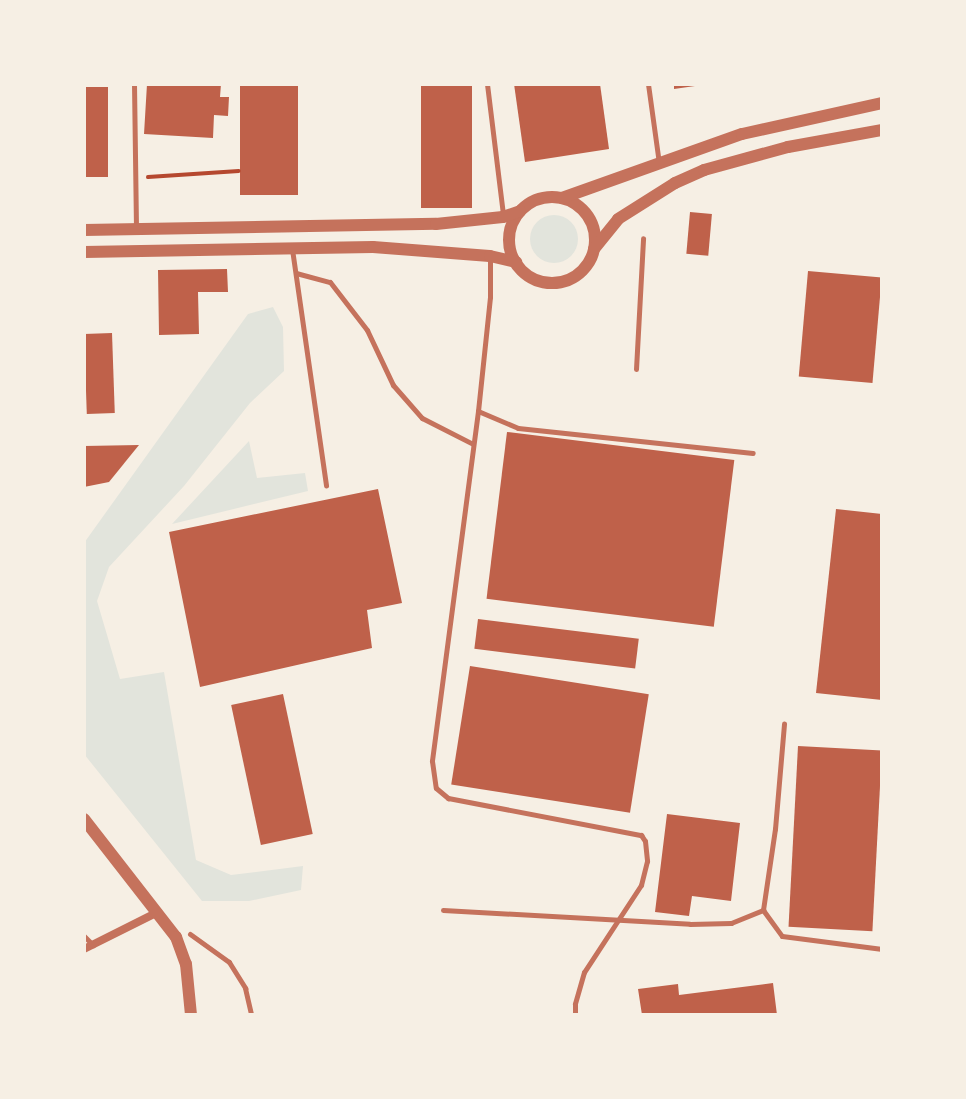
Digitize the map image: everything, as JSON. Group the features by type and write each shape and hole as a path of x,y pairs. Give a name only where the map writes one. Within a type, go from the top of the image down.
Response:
{"street":[{"path":"84,230 340,229 503,217 520,211 539,198 562,198 742,134 882,103"},
{"path":"84,252 373,247 490,256 516,262 537,280 552,283 579,274 618,219 675,183 704,170 788,147 882,130"},
{"path":"562,198 585,211 595,236 594,249"},
{"path":"516,262 509,236 520,211"},
{"path":"84,819 159,911 176,937 186,964 191,1015"},
{"path":"88,947 159,911"}],"lane":[{"path":"134,84 136,228"},
{"path":"487,84 503,217"},
{"path":"648,84 659,164"},
{"path":"636,369 643,238"},
{"path":"292,248 326,486"},
{"path":"490,256 490,297 478,411 432,761 436,788 448,798 641,835 647,861 641,885 584,972 575,1015"},
{"path":"296,273 330,282 367,330 393,385 422,418 473,444"},
{"path":"478,411 518,428 753,453"},
{"path":"784,723 775,829 763,910 782,936 882,949"},
{"path":"443,910 731,923 763,910"},
{"path":"190,934 229,962 245,988 251,1015"},
{"path":"84,936 88,947"}],"path":[{"path":"137,179 239,171"}],"shaded area":[{"path":"554,215 571,222 578,239 571,256 554,263 537,256 530,239 537,222"},
{"path":"273,307 283,327 284,371 250,403 184,486 109,567 97,601 120,679 164,672 196,860 231,875 303,866 301,890 249,901 202,901 84,754 84,543 248,314"},
{"path":"249,441 257,478 305,473 308,491 172,524"}],"building":[{"path":"147,84 221,84 220,97 229,97 228,116 214,115 213,138 144,134"},
{"path":"240,84 298,84 298,195 240,195"},
{"path":"421,84 472,84 472,208 421,208"},
{"path":"514,84 600,84 609,149 525,162"},
{"path":"674,84 695,84 695,86 674,89"},
{"path":"84,87 108,87 108,177 84,177"},
{"path":"690,212 712,214 708,256 686,254"},
{"path":"227,269 228,292 198,292 199,334 159,335 158,270"},
{"path":"808,271 882,277 872,383 799,377"},
{"path":"112,333 115,413 87,414 84,334"},
{"path":"507,432 734,460 714,627 487,599"},
{"path":"139,445 109,482 84,487 84,446"},
{"path":"378,489 402,603 367,610 372,648 200,687 169,532"},
{"path":"836,509 882,514 882,700 816,693"},
{"path":"478,619 639,639 635,669 474,649"},
{"path":"470,666 649,694 630,813 451,785"},
{"path":"283,694 313,834 261,845 231,705"},
{"path":"798,746 882,750 872,931 789,927"},
{"path":"667,814 740,823 731,901 692,896 689,916 655,912"},
{"path":"773,983 777,1015 642,1015 638,989 678,984 679,995"}]}
